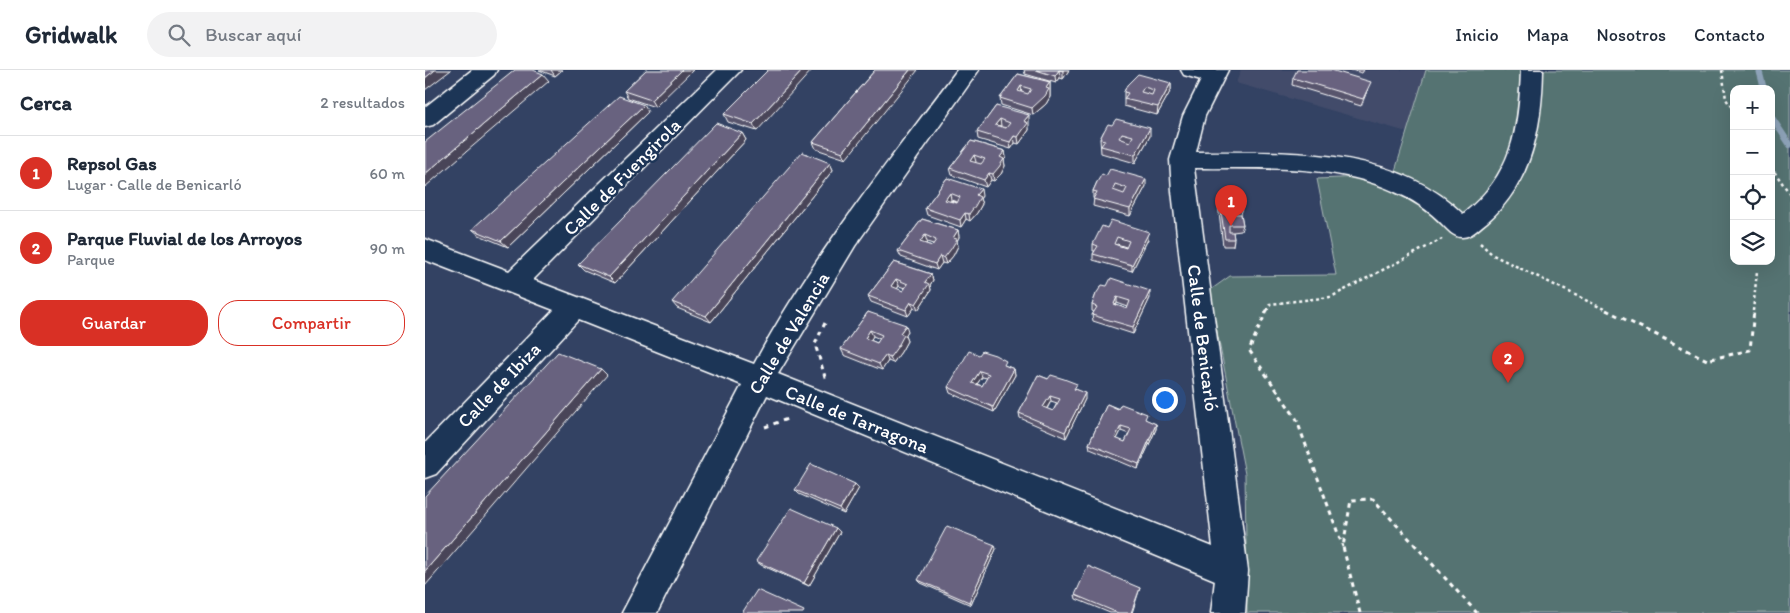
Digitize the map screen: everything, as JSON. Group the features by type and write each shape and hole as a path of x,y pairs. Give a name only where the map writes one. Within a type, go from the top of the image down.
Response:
{"street":[{"path":"425,119 486,70"},
{"name":"Calle de Fuengirola","path":"513,283 730,70"},
{"name":"Calle de Valencia","path":"639,613 775,351 846,238 968,70"},
{"path":"1182,160 1322,162 1356,168 1393,180 1432,201 1462,228 1493,201 1513,173 1530,125 1532,70"},
{"name":"Calle de Benicarló","path":"1207,72 1182,160 1184,191 1232,571 1229,613"},
{"name":"Calle de Tarragona","path":"425,249 759,381 818,402 1232,571"},
{"name":"Calle de Ibiza","path":"425,464 574,307"}],"path":[{"path":"1722,70 1726,99 1730,105"},
{"path":"1775,173 1790,194"},
{"path":"1360,613 1343,547 1296,418 1249,350 1270,304 1331,297 1462,228 1493,255 1707,360 1750,350 1757,271"},
{"path":"764,428 813,410 818,402 827,386 815,344 828,318"},
{"path":"1343,547 1351,500 1373,499 1477,613"}],"shaded area":[{"path":"1241,70 1426,70 1407,132 1236,83"}],"green space":[{"path":"1426,70 1790,70 1790,613 1247,613 1245,474 1209,291 1230,276 1336,275 1317,179 1407,175 1395,171"}],"building":[{"path":"425,70 435,70 425,78"},
{"path":"515,70 533,70 543,74 425,174 425,142"},
{"path":"646,70 682,70 651,100 624,91"},
{"path":"768,70 803,70 753,124 724,114"},
{"path":"875,70 910,70 843,152 813,142"},
{"path":"1036,70 1059,70 1055,76"},
{"path":"1297,70 1331,70 1371,82 1363,99 1293,78"},
{"path":"1018,74 1050,82 1046,88 1049,89 1045,96 1032,108 1000,98","holes":["1021,86 1031,89 1028,94 1018,91"]},
{"path":"1138,74 1171,83 1158,107 1124,99 1128,93 1124,92 1127,85","holes":["1144,87 1154,90 1152,95 1141,92"]},
{"path":"619,96 644,105 501,241 472,229"},
{"path":"996,106 1029,115 1024,121 1028,123 1018,137 1014,136 1010,142 977,132","holes":["1000,119 1010,123 1006,128 995,125"]},
{"path":"1116,119 1150,128 1135,155 1101,146 1105,140 1100,139 1104,131 1108,124 1112,125","holes":["1122,133 1133,136 1130,142 1119,138"]},
{"path":"716,123 742,133 609,277 578,264"},
{"path":"971,141 1005,151 1000,157 1004,159 999,167 993,174 989,173 984,180 950,168","holes":["974,155 985,159 981,164 970,161"]},
{"path":"802,152 830,163 706,316 672,302"},
{"path":"1110,169 1146,179 1130,209 1093,199 1097,192 1093,191 1097,182 1102,174 1106,176","holes":["1115,184 1127,188 1124,194 1113,190"]},
{"path":"947,178 981,189 976,195 980,197 975,206 969,214 965,213 960,220 925,208","holes":["950,193 960,197 957,203 945,200"]},
{"path":"1219,198 1241,198 1243,208 1227,209 1228,214 1241,214 1243,225 1229,225 1229,232 1233,232 1234,239 1225,239"},
{"path":"922,219 958,230 953,238 957,239 951,249 944,258 940,256 935,264 898,251","holes":["925,235 936,240 932,246 920,242"]},
{"path":"1111,220 1149,232 1132,265 1093,254 1098,246 1093,244 1102,226 1107,228","holes":["1117,237 1129,241 1126,248 1114,244"]},
{"path":"894,262 931,274 925,282 929,284 916,304 911,302 906,310 868,296","holes":["896,279 908,284 903,291 891,286"]},
{"path":"1111,278 1150,291 1133,327 1092,315 1097,307 1092,305 1096,294 1102,285 1107,286","holes":["1117,297 1130,301 1127,309 1114,304"]},
{"path":"868,312 906,325 900,333 904,335 898,346 890,357 886,355 879,364 841,349","holes":["870,330 882,335 877,343 865,338"]},
{"path":"969,351 979,355 982,351 995,355 1006,361 1004,365 1014,369 993,407 948,387","holes":["980,371 989,374 982,386 972,383"]},
{"path":"558,352 601,369 425,571 425,496"},
{"path":"1038,375 1048,379 1051,375 1064,379 1077,384 1074,389 1085,393 1065,432 1019,413","holes":["1050,396 1060,399 1053,411 1043,407"]},
{"path":"1107,404 1118,409 1121,404 1147,414 1145,419 1156,424 1139,464 1089,444","holes":["1121,426 1131,429 1125,442 1115,438"]},
{"path":"811,464 855,484 840,509 795,490"},
{"path":"791,508 836,528 804,583 756,561"},
{"path":"947,526 995,545 969,602 918,580"},
{"path":"1088,566 1140,588 1131,613 1118,613 1075,595"},
{"path":"757,590 804,611 803,613 742,613"}],"waterway":[{"path":"1759,70 1763,85"},
{"path":"1775,122 1790,145"}],"place":[{"name":"Repsol Gas","path":"1231,226"},
{"name":"Parque Fluvial de los Arroyos","path":"1508,383"}]}
